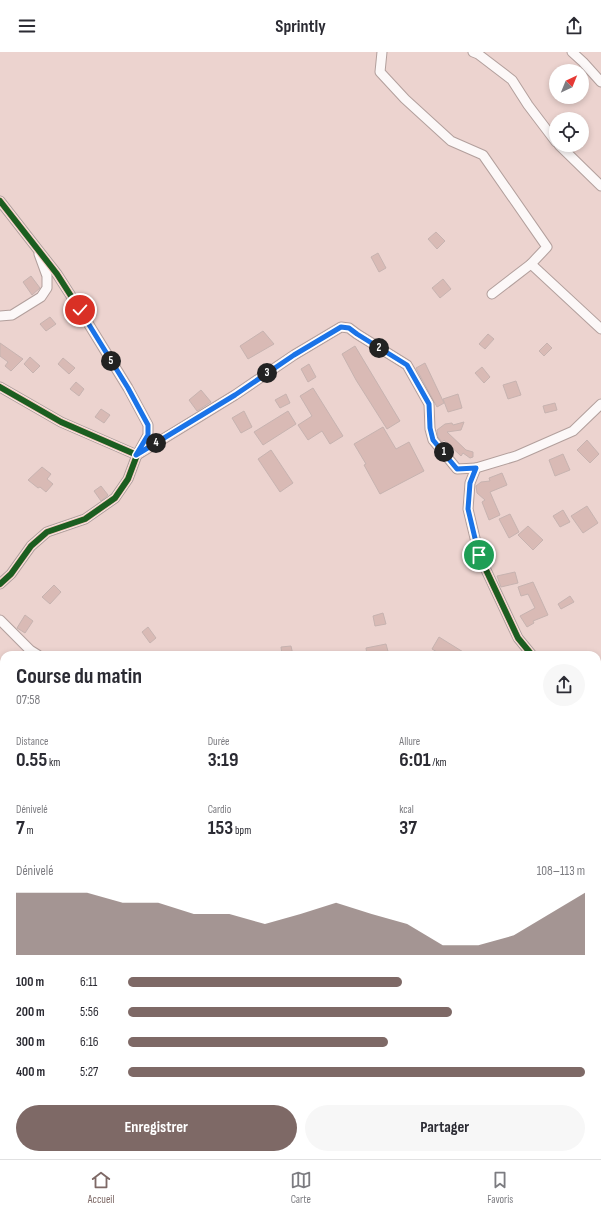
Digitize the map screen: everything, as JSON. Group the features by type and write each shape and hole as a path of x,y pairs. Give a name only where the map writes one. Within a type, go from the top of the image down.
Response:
{"street":[{"path":"382,52 380,72 405,99 451,141 483,155 546,247 531,264 492,294"},
{"path":"473,52 478,54 512,80 528,105 549,133"},
{"path":"572,52 584,62 601,82"},
{"path":"566,152 601,186"},
{"path":"0,201 57,274 128,388 148,425 148,435 136,455 128,479 115,498 86,519 47,532 31,546 11,574 0,584"},
{"path":"0,316 12,315 42,297 47,288 47,276 38,250"},
{"path":"531,264 601,330"},
{"path":"136,455 235,395 294,355 341,327 349,328 407,365 429,404 430,428 433,440 457,469 476,468 516,456 573,431 601,404"},
{"path":"0,387 61,422 136,455"},
{"path":"476,468 470,483 468,509 479,555 518,638 529,651"},
{"path":"0,620 32,651"}],"building":[{"path":"436,232 445,241 437,249 428,239"},
{"path":"378,253 386,268 379,272 371,257"},
{"path":"31,276 40,288 32,295 23,282"},
{"path":"443,279 451,289 440,298 432,288"},
{"path":"50,317 56,324 46,331 40,324"},
{"path":"263,331 274,344 248,359 240,346"},
{"path":"488,334 494,339 485,349 479,344"},
{"path":"0,343 23,359 11,371 5,366 8,362 0,356"},
{"path":"547,343 552,348 544,356 539,351"},
{"path":"355,346 400,421 387,429 356,380 342,354"},
{"path":"30,357 40,366 33,373 24,364"},
{"path":"63,358 75,368 69,374 58,364"},
{"path":"425,363 444,403 437,407 416,368"},
{"path":"309,364 316,377 308,382 301,369"},
{"path":"482,367 490,377 484,383 475,373"},
{"path":"516,381 521,395 508,399 503,385"},
{"path":"76,382 84,389 79,396 70,389"},
{"path":"313,388 343,436 330,444 322,431 308,440 298,425 312,416 300,396"},
{"path":"201,390 211,402 197,411 189,400"},
{"path":"286,394 290,403 280,408 275,400"},
{"path":"458,394 462,408 448,412 443,399"},
{"path":"555,403 557,410 545,413 543,406"},
{"path":"101,409 110,415 104,423 95,417"},
{"path":"244,411 252,427 241,433 232,418"},
{"path":"288,411 296,424 263,445 254,432"},
{"path":"464,422 461,430 447,432 466,450 473,452 473,457 470,458 463,453 461,456 444,440 442,442 438,437 437,430 445,424 452,423 453,425"},
{"path":"383,427 396,449 409,442 424,471 380,494 364,465 366,464 354,444"},
{"path":"587,440 599,454 590,463 577,450"},
{"path":"271,450 293,483 280,492 258,459"},
{"path":"563,454 570,470 555,476 549,460"},
{"path":"42,467 51,474 47,479 53,484 46,492 28,480"},
{"path":"502,473 507,485 490,492 500,515 489,520 482,502 485,500 477,493 476,486 481,482 490,481 489,478"},
{"path":"101,486 108,495 101,501 94,491"},
{"path":"587,506 598,523 583,533 571,516"},
{"path":"563,510 570,522 560,527 553,516"},
{"path":"510,514 519,532 509,538 499,519"},
{"path":"528,526 543,540 533,550 518,535"},
{"path":"515,572 518,583 501,587 497,576"},
{"path":"533,582 548,615 533,621 534,623 527,627 520,616 535,608 528,594 521,596 518,587"},
{"path":"54,585 61,592 50,604 42,597"},
{"path":"570,596 574,602 561,609 558,604"},
{"path":"383,613 386,624 375,626 373,616"},
{"path":"25,615 33,621 25,633 17,628"},
{"path":"148,627 156,638 150,643 142,632"},
{"path":"439,637 462,651 435,651 432,649"},
{"path":"386,644 388,651 366,651 366,648"},
{"path":"291,646 292,651 282,651 281,647"}],"cycle path":[{"path":"0,201 57,274 128,388 148,425 148,435 137,455 128,479 115,498 85,519 47,532 31,546 11,574 0,584"},
{"path":"0,387 61,422 137,455 235,395 294,355 341,327 349,328 407,365 429,404 430,429 433,440 457,469 476,468 470,483 468,509 479,555 518,638 529,651"}],"route":[{"path":"80,310 128,388 148,425 148,435 136,455 235,395 275,367 341,327 349,328 407,365 429,404 430,428 433,440 457,469 476,468 470,483 468,509 479,555"}]}
